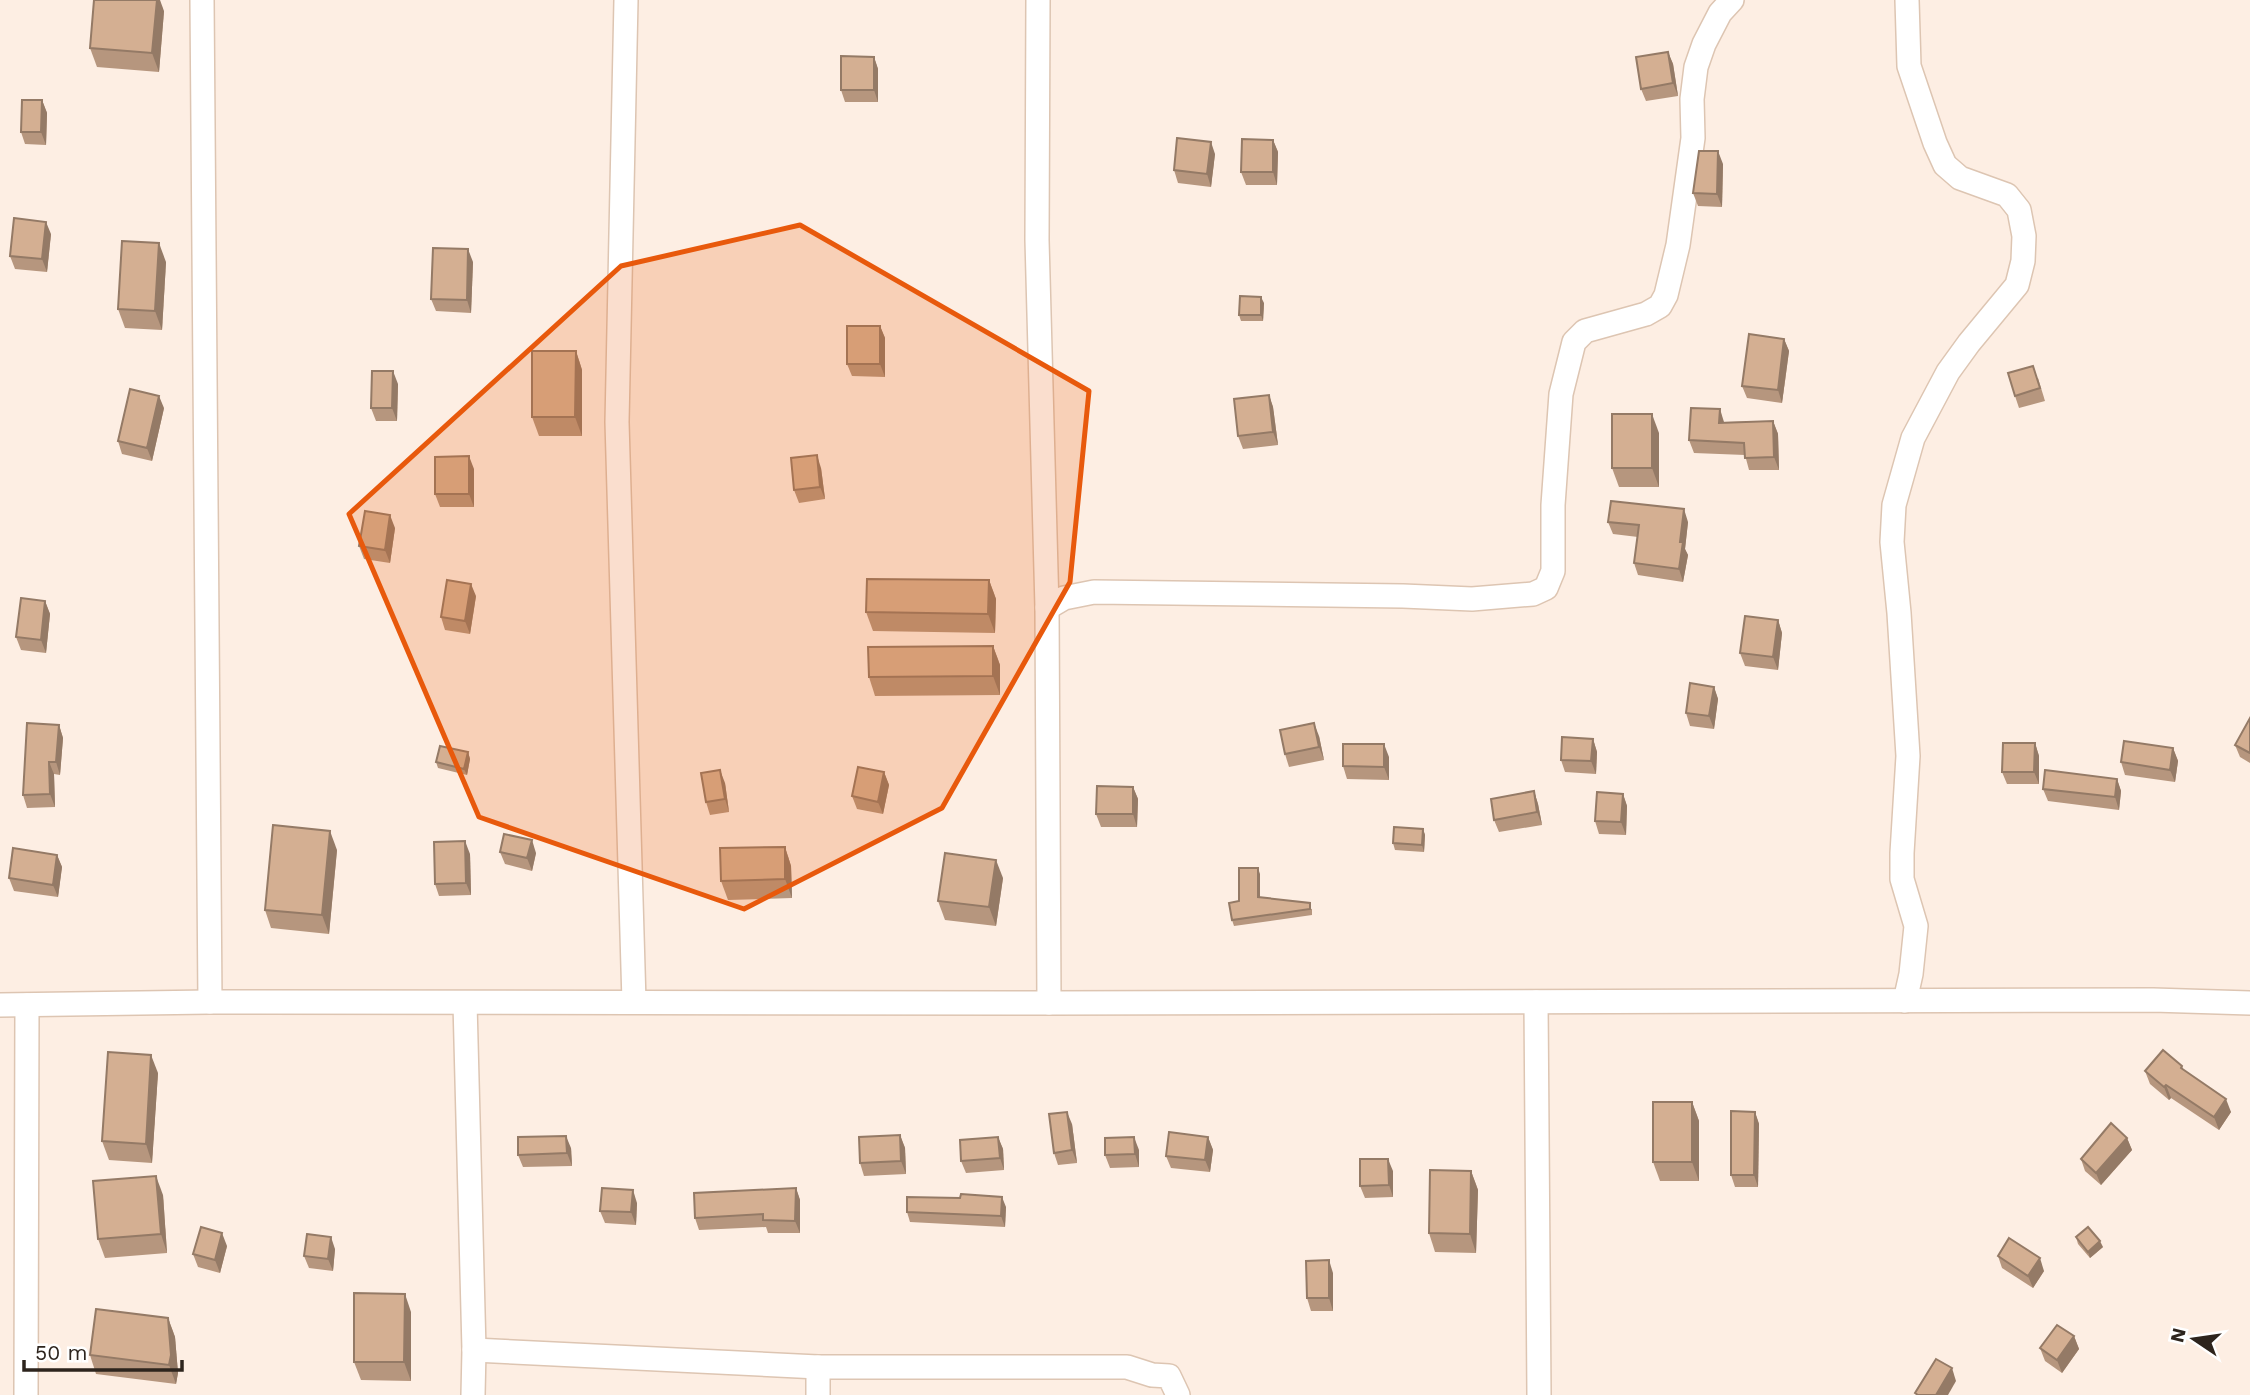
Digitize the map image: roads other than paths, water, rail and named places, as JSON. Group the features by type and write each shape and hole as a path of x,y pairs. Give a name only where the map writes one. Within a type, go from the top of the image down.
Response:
{"street":[{"path":"202,0 210,1002"},
{"path":"626,0 617,422 634,1002"},
{"path":"1038,0 1037,240 1047,608 1049,1003"},
{"path":"1047,608 1064,598 1094,592 1472,599 1533,594 1546,587 1552,571 1553,505 1562,394 1574,342 1586,331 1602,324 1646,314 1660,306 1666,295 1678,245 1693,138 1692,99 1696,67 1720,13 1732,0"},
{"path":"1905,1001 1916,926 1902,879 1908,756 1892,542 1894,505 1913,438 1948,372 2017,285 2023,261 2024,236 2019,210 2007,195 1961,178 1945,165 1909,66 1908,0"},
{"path":"0,1005 210,1002 2153,1000 2250,1003"},
{"path":"1536,1002 1539,1395"},
{"path":"465,1003 473,1395"},
{"path":"26,1395 27,1005"},
{"path":"474,1350 818,1367 1127,1367 1152,1375 1169,1376 1178,1395"},
{"path":"818,1367 818,1395"}]}
